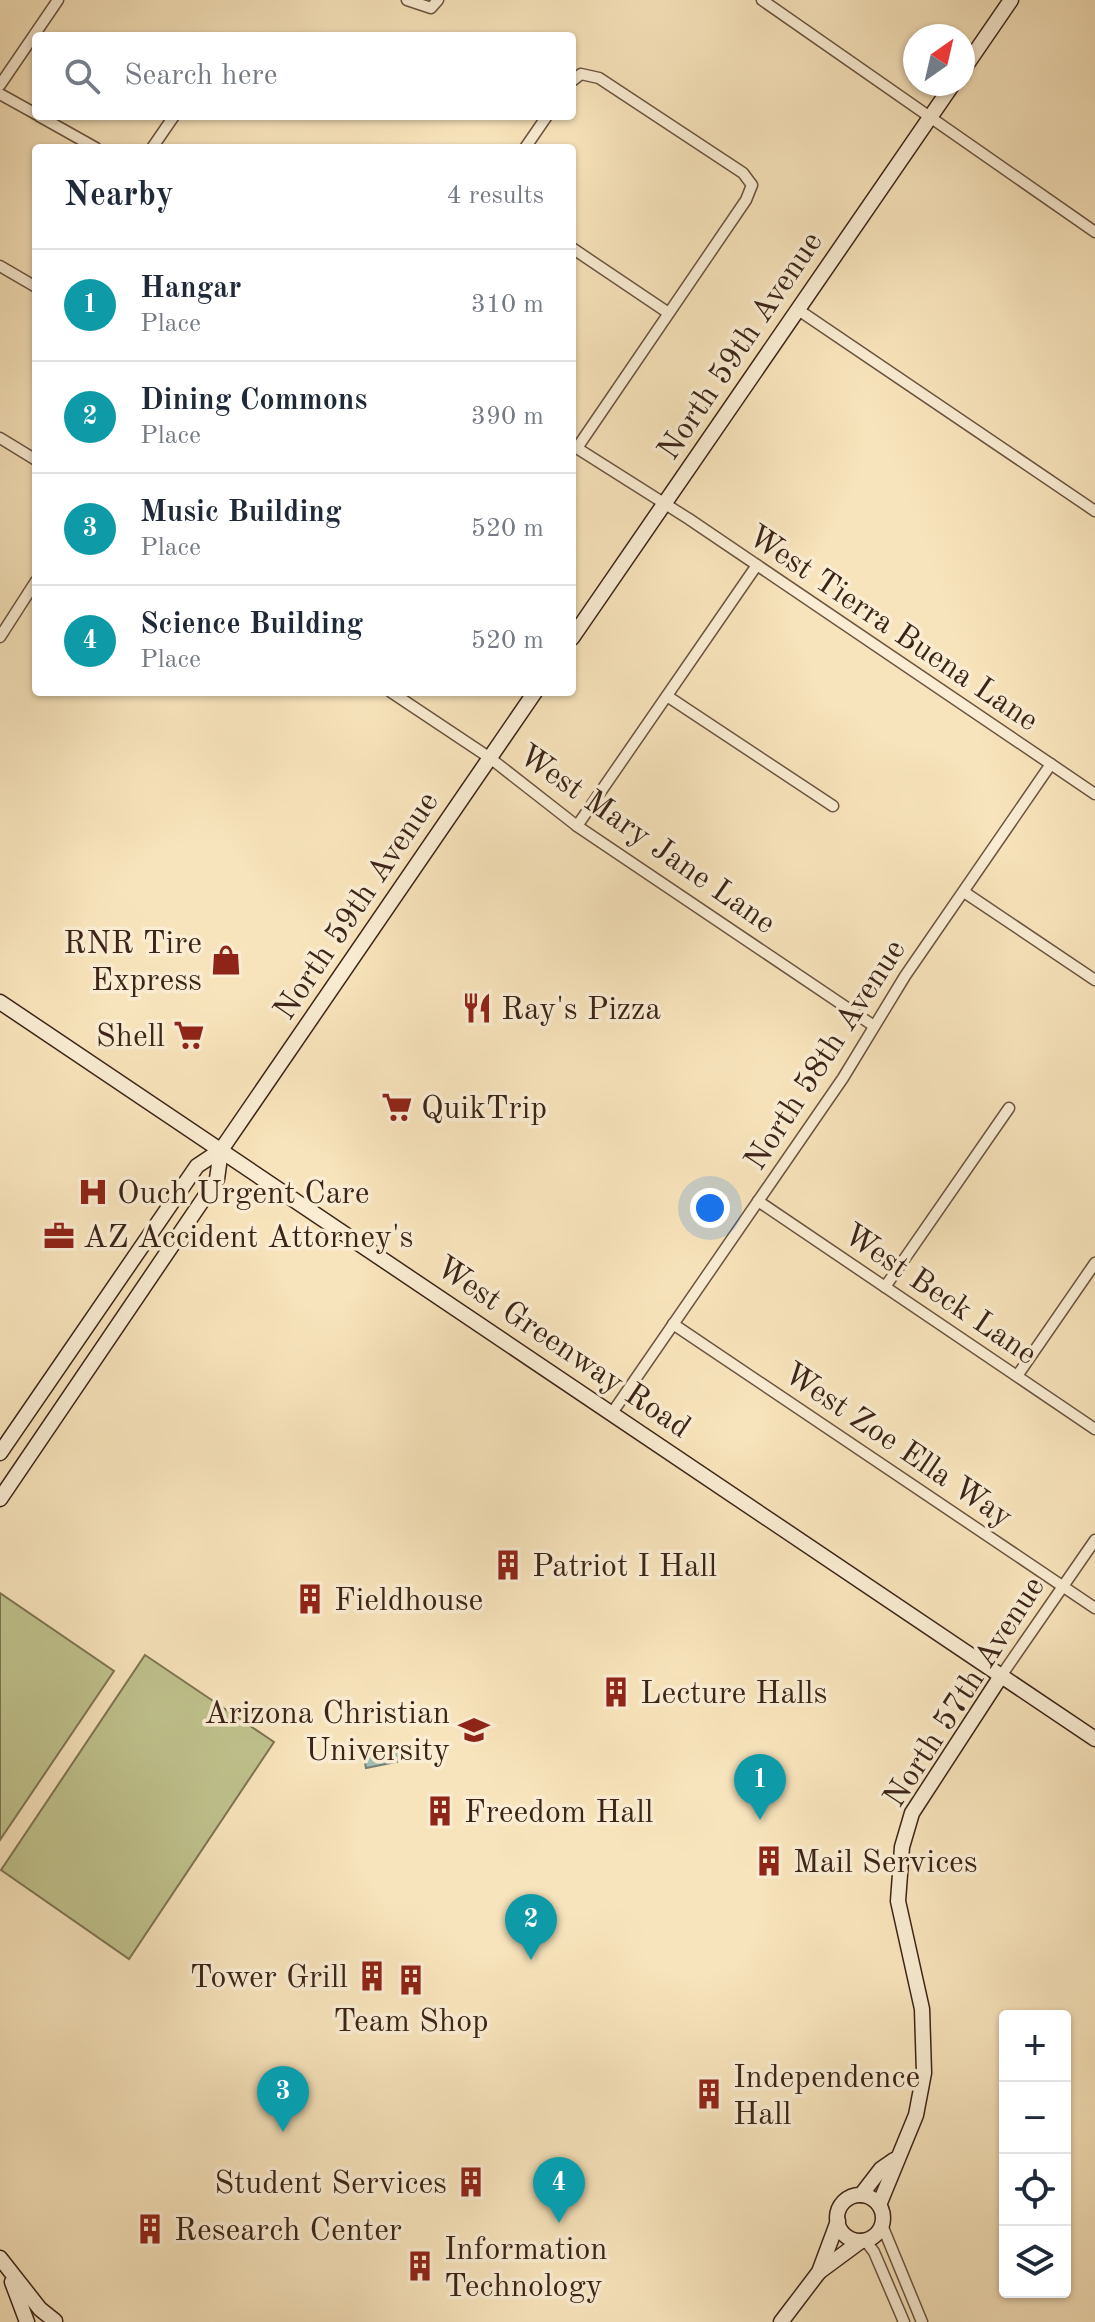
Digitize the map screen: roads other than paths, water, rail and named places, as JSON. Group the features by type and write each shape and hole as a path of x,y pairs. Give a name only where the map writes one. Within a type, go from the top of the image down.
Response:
{"main road":[{"path":"975,52 1011,0"},
{"name":"North 59th Avenue","path":"576,632 945,96"},
{"name":"North 59th Avenue","path":"0,1453 197,1166 221,1150 532,696"},
{"name":"West Greenway Road","path":"0,1002 1095,1739"},
{"name":"North 59th Avenue","path":"0,1499 217,1179 221,1150"},
{"path":"125,1271 147,1285"},
{"path":"64,1359 87,1374"},
{"name":"North 57th Avenue","path":"879,2205 922,2093 926,2042 922,2009 898,1901 902,1847 912,1813 1001,1676"},
{"name":"North 57th Avenue","path":"861,2195 881,2169 894,2160"},
{"path":"781,2322 819,2272 863,2240 875,2236 882,2225 879,2205 861,2195 844,2202 819,2272"},
{"path":"838,2221 846,2236 863,2240"},
{"path":"4,2264 40,2309 57,2322"},
{"path":"4,2264 27,2322"},
{"path":"41,2322 57,2322"}],"street":[{"path":"36,32 58,0"},
{"path":"407,0 434,4"},
{"path":"762,0 880,79 929,119 1095,232"},
{"path":"0,85 32,38"},
{"path":"576,444 746,200 752,185 743,173 599,78 577,78"},
{"path":"0,94 32,112"},
{"path":"47,120 89,144"},
{"path":"155,144 171,120"},
{"path":"528,144 544,120"},
{"path":"576,251 667,312"},
{"path":"0,266 32,285"},
{"path":"797,309 1095,511"},
{"path":"0,438 32,458"},
{"name":"West Tierra Buena Lane","path":"576,448 665,503 1095,794"},
{"path":"577,826 757,565"},
{"path":"0,637 32,587"},
{"name":"West Mary Jane Lane","path":"406,696 577,826 874,1026"},
{"path":"667,696 833,806"},
{"name":"North 58th Avenue","path":"612,1413 1051,764"},
{"path":"964,892 1095,980"},
{"path":"885,1287 1009,1108"},
{"name":"West Beck Lane","path":"758,1201 1095,1429"},
{"path":"1017,1376 1095,1263"},
{"name":"West Zoe Ella Way","path":"673,1324 1095,1608"},
{"name":"North 57th Avenue","path":"1001,1676 1095,1540"},
{"path":"882,2225 922,2322"},
{"path":"863,2240 904,2322"},
{"path":"892,2293 907,2287"}],"water":[{"path":"398,1746 401,1761 366,1768 363,1753"}],"place":[{"name":"RNR Tire Express","path":"226,960"},
{"name":"Ray's Pizza","path":"477,1008"},
{"name":"Shell","path":"189,1035"},
{"name":"QuikTrip","path":"397,1107"},
{"name":"Ouch Urgent Care","path":"93,1192"},
{"name":"AZ Accident Attorney's","path":"59,1236"},
{"name":"Patriot I Hall","path":"508,1565"},
{"name":"Fieldhouse","path":"310,1599"},
{"name":"Lecture Halls","path":"616,1692"},
{"name":"Arizona Christian University","path":"474,1730"},
{"name":"Freedom Hall","path":"440,1811"},
{"name":"Hangar","path":"760,1820"},
{"name":"Mail Services","path":"769,1861"},
{"name":"Dining Commons","path":"531,1960"},
{"name":"Tower Grill","path":"372,1976"},
{"name":"Team Shop","path":"411,1980"},
{"name":"Independence Hall","path":"709,2094"},
{"name":"Music Building","path":"283,2132"},
{"name":"Student Services","path":"471,2182"},
{"name":"Science Building","path":"559,2223"},
{"name":"Research Center","path":"150,2229"},
{"name":"Information Technology","path":"420,2266"}]}
